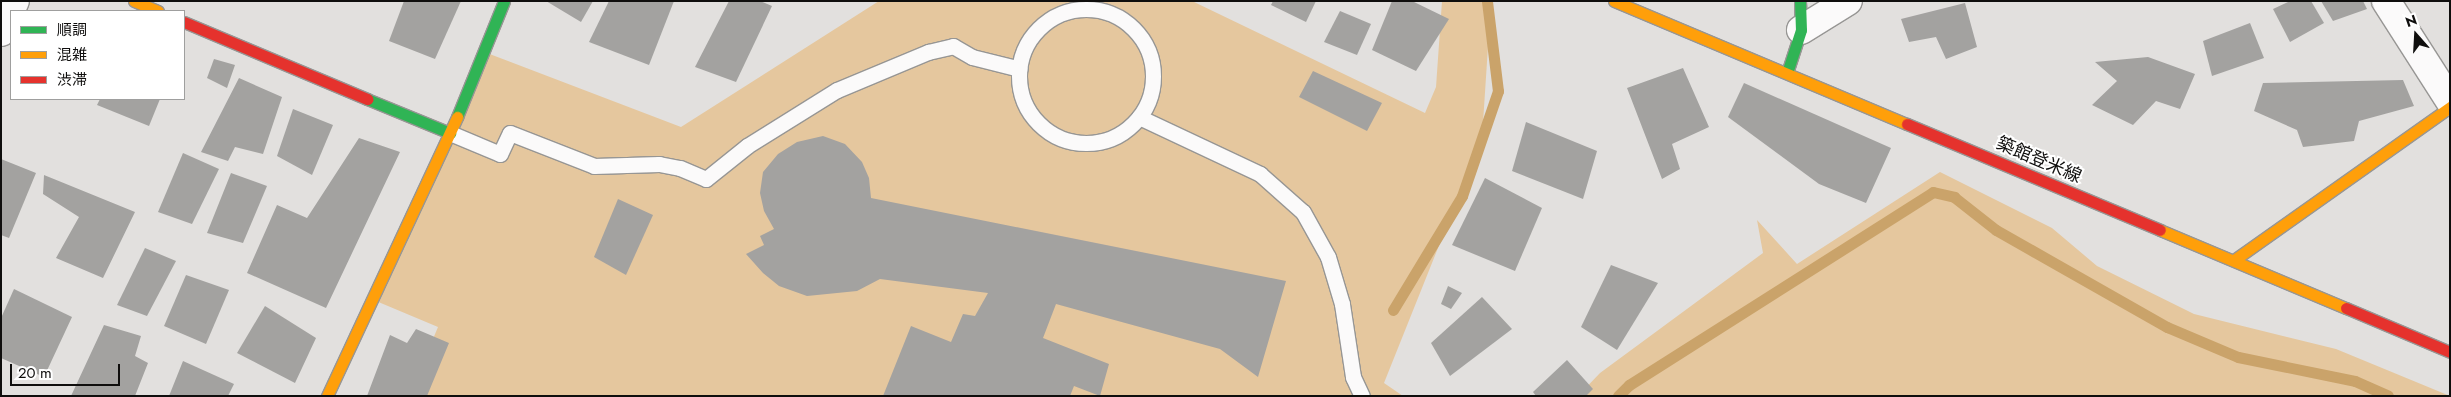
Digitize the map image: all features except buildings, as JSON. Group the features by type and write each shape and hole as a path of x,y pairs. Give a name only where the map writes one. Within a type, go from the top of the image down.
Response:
{"street":[{"path":"134,1 156,10"},
{"path":"328,396 450,133 504,1"},
{"name":"築館登米線","path":"1614,1 2450,352"},
{"path":"1787,73 1801,30 1800,1"},
{"path":"1801,30 1848,1"},
{"path":"2386,1 2450,102"},
{"path":"1,32 10,12"},
{"path":"185,22 450,133"},
{"path":"2234,260 2450,107"}],"lane":[{"path":"1084,9 1105,12 1125,21 1140,36 1150,55 1153,77 1150,91 1139,117 1122,132 1101,141 1079,143 1057,137 1039,124 1026,106 1019,84 1020,68 1028,40 1044,24 1062,13 1084,9"},
{"path":"450,133 500,154 510,133 594,166 659,164 680,168 706,179 747,146 837,90 928,52 953,46 972,57 1020,68"},
{"path":"1139,117 1260,174 1304,212 1328,257 1342,304 1353,377 1362,396"}],"shaded area":[{"path":"879,1 1192,1 1425,113 1436,87 1442,1 1491,1 1482,138 1384,383 1403,396 409,396 438,327 376,301 479,50 681,127"},
{"path":"1940,172 2052,228 2097,266 2194,314 2336,349 2450,396 1578,396 1600,373 1763,253 1757,220 1797,264"}],"waterway":[{"path":"1393,310 1462,196 1498,91 1487,1"},
{"path":"1618,396 1629,385 1933,192 1954,197 1996,230 2167,327 2238,357 2355,381 2388,396"}],"traffic: fast":[{"path":"457,117 504,1"},
{"path":"1787,73 1801,30 1800,1"},
{"path":"367,99 450,133"}],"traffic: slow":[{"path":"134,1 156,10"},
{"path":"1614,1 1907,124"},
{"path":"2234,260 2450,107"},
{"path":"327,396 457,117"},
{"path":"2160,230 2346,308"}],"traffic: jam":[{"path":"185,22 367,99"},
{"path":"1907,124 2160,230"},
{"path":"2346,308 2450,352"}]}
